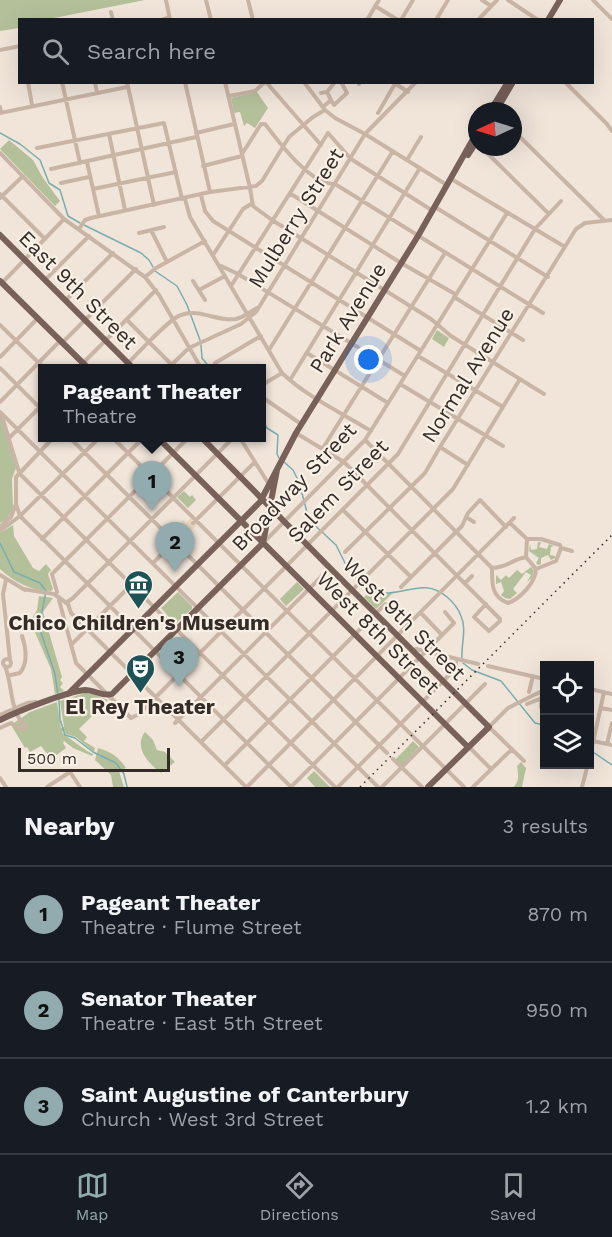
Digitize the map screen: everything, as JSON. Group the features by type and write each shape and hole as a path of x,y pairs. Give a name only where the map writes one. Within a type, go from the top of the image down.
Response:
{"main road":[{"path":"551,18 562,0"},
{"path":"496,102 507,84"},
{"path":"501,102 512,84"},
{"name":"Park Avenue","path":"278,469 284,454 317,398 468,154"},
{"name":"Park Avenue","path":"448,186 468,155"},
{"name":"East 9th Street","path":"0,235 86,320 125,364"},
{"path":"1,282 62,342 80,364"},
{"name":"West 8th Street","path":"162,442 468,747"},
{"path":"206,442 261,498"},
{"path":"62,696 88,674 241,520 261,498 278,469"},
{"path":"263,543 278,469"},
{"name":"West 9th Street","path":"261,498 489,727"},
{"path":"256,534 260,536 264,534"},
{"name":"Broadway Street","path":"109,695 199,609 263,543"},
{"path":"0,724 16,712 62,696 88,690 109,695"},
{"path":"428,787 489,727"}],"street":[{"path":"166,0 170,18"},
{"path":"206,0 210,18"},
{"path":"248,0 252,18"},
{"path":"368,18 379,0"},
{"path":"400,18 413,0"},
{"path":"437,18 448,0"},
{"path":"482,0 491,6"},
{"path":"480,18 497,0"},
{"path":"508,0 535,18"},
{"path":"592,0 612,19"},
{"path":"375,6 396,18"},
{"path":"111,12 112,18"},
{"path":"0,50 18,46"},
{"path":"28,84 33,105"},
{"path":"63,84 80,163"},
{"path":"95,84 97,93"},
{"path":"185,84 210,192"},
{"path":"226,84 250,188 251,204 272,220 412,306 465,345 544,394"},
{"path":"229,96 255,91 263,84"},
{"path":"267,84 321,145"},
{"path":"307,84 324,108 335,118 448,186"},
{"path":"321,93 327,92 333,84"},
{"path":"327,92 334,105 347,93 342,84"},
{"path":"378,113 394,84"},
{"path":"396,84 408,92"},
{"name":"Mulberry Street","path":"249,316 258,308 351,159 364,134 414,84"},
{"path":"567,84 612,131"},
{"path":"0,106 1,113 127,85 154,205"},
{"path":"79,229 85,221 99,216 210,192 250,188 260,184 289,137 331,100"},
{"path":"37,148 164,123 190,217 282,373 317,398 371,430"},
{"path":"203,166 242,155 263,123 305,171 328,184 335,184 543,313"},
{"path":"51,169 142,150 234,124"},
{"path":"231,285 328,133 351,159 548,277"},
{"path":"110,134 125,210"},
{"path":"407,160 421,137"},
{"path":"522,139 604,221"},
{"path":"269,350 393,151"},
{"path":"0,153 64,219 145,277 156,290 198,364"},
{"path":"490,156 548,213"},
{"path":"87,162 99,216"},
{"path":"290,380 420,168"},
{"path":"93,189 176,172"},
{"path":"22,176 1,196 45,239"},
{"path":"61,183 90,177"},
{"path":"453,180 565,248"},
{"path":"201,194 207,216 421,351"},
{"path":"291,194 428,278 523,340"},
{"name":"Salem Street","path":"109,695 135,717 389,464 401,450 535,229 561,201"},
{"path":"213,255 243,209 251,204"},
{"name":"Broadway Street","path":"263,543 365,440 507,213"},
{"path":"1,282 64,219"},
{"name":"Normal Avenue","path":"345,552 429,468 580,224 612,220"},
{"path":"139,233 164,227"},
{"path":"151,230 167,262"},
{"path":"45,280 89,236"},
{"path":"145,277 156,268 205,241"},
{"path":"66,300 113,253"},
{"path":"323,448 445,253"},
{"path":"220,266 238,274 405,376"},
{"path":"0,402 136,269"},
{"path":"200,290 225,276"},
{"path":"193,281 205,300"},
{"path":"86,364 156,290"},
{"path":"241,317 245,308"},
{"path":"131,364 173,319 186,313 193,312 228,320 249,316"},
{"path":"173,364 189,348 234,327 249,316"},
{"path":"0,357 38,318"},
{"path":"127,320 168,364"},
{"path":"0,325 39,363"},
{"path":"215,363 261,336"},
{"path":"307,353 388,403"},
{"path":"418,356 503,407"},
{"path":"0,368 38,403"},
{"path":"266,382 282,373"},
{"path":"201,742 453,489 520,379"},
{"path":"400,384 503,446"},
{"path":"266,400 302,424"},
{"path":"0,411 380,787 486,684"},
{"path":"0,411 19,473 336,787 456,668 460,660"},
{"path":"9,438 38,411"},
{"path":"296,433 344,462 486,604 500,619 489,631 474,617 486,604"},
{"path":"365,440 492,568 494,591 508,603 515,600 536,576 536,569 526,557 527,539"},
{"path":"49,442 15,480 16,504 20,516 291,787 454,623 445,612"},
{"path":"74,442 176,540 197,564 387,753"},
{"path":"0,529 20,516 95,442"},
{"path":"118,442 174,497 194,522 242,565 464,787"},
{"path":"42,539 139,442"},
{"path":"57,592 52,574 184,442"},
{"path":"65,606 229,442"},
{"path":"242,442 271,487 272,498"},
{"path":"440,447 468,465"},
{"path":"194,522 255,462"},
{"path":"401,587 456,532 480,500 506,527"},
{"path":"6,525 16,504"},
{"path":"343,510 411,577"},
{"path":"466,517 474,522"},
{"path":"0,575 23,590 40,594 56,594 177,721 247,787 514,518"},
{"path":"510,523 527,539 546,540 572,551"},
{"path":"153,563 176,540"},
{"path":"536,569 555,562 561,548"},
{"path":"492,568 505,568 517,558 526,557"},
{"path":"177,721 330,568"},
{"path":"467,585 472,576"},
{"path":"0,724 19,725 5,663 8,643 3,595 6,580"},
{"path":"71,645 131,585"},
{"path":"225,765 385,604"},
{"path":"65,606 76,663 109,695"},
{"path":"421,613 442,635"},
{"path":"11,675 20,673 25,666 22,636"},
{"path":"412,651 416,649 478,664"},
{"path":"5,663 11,675 10,690"},
{"path":"488,666 540,678"},
{"path":"529,692 533,676"},
{"path":"594,690 612,694"},
{"path":"489,727 506,710 540,692"},
{"path":"594,736 604,692"},
{"path":"527,704 540,699"},
{"path":"601,708 612,710"},
{"path":"0,715 16,712"},
{"path":"594,741 609,745 612,723"},
{"name":"West 9th Street","path":"489,727 524,761"},
{"name":"West 8th Street","path":"468,747 491,770"},
{"path":"473,787 512,748"},
{"path":"393,759 422,787"},
{"path":"582,787 587,769"},
{"path":"47,787 70,772 80,787"},
{"path":"0,778 6,787"}],"green space":[{"path":"0,0 145,0 54,18 18,18 18,28 0,31"},
{"path":"257,92 268,108 255,128 247,123 244,126 240,112 234,113 231,98"},
{"path":"9,140 33,160 60,201 55,206 0,149"},
{"path":"437,330 449,338 444,347 432,339"},
{"path":"0,414 16,468 12,479 13,509 7,519 0,523"},
{"path":"184,491 196,500 188,508 177,497"},
{"path":"13,525 14,536 33,568 39,571 46,564 51,570 48,574 53,589 51,591 24,585 0,569 0,533"},
{"path":"538,542 541,542 539,547 547,549 549,544 554,546 551,547 550,555 555,558 551,560 548,555 541,558 541,564 538,565 536,563 539,558 529,551 530,544 531,550 537,549"},
{"path":"531,567 534,570 532,578 527,582 531,575 526,572 513,589 517,593 510,599 501,595 504,591 501,582 496,584 496,575 501,580 506,575 509,578 517,570 522,574"},
{"path":"297,582 304,589 286,606 280,599"},
{"path":"370,591 383,594 393,593 376,609 364,597"},
{"path":"178,592 192,606 192,609 175,624 161,608"},
{"path":"39,596 53,598 43,612 62,677 60,680 63,683 60,687 64,691 55,694 51,669 30,621 37,610"},
{"path":"85,693 108,700 79,729 87,737 84,741 95,748 94,752 76,737 66,734 64,730 62,732 93,754 92,756 73,748 64,741 66,748 51,759 41,746 30,752 27,747 25,748 11,725 30,712 57,702 61,728 64,727 60,701"},
{"path":"145,732 153,740 157,750 165,752 175,762 161,773 144,755 141,743"},
{"path":"413,741 419,747 401,766 395,760"},
{"path":"98,748 114,755 126,768 119,771 124,787 113,787 111,775 95,760"},
{"path":"521,762 526,768 522,787 513,787 518,780 517,766"},
{"path":"314,771 330,787 315,787 307,778"}],"shaded area":[{"path":"191,518 193,524 198,524 181,540 175,534 180,530 178,525 183,520 186,523"}],"waterway":[{"path":"0,133 20,144 40,160 49,183 60,190 68,216 80,223"},
{"path":"84,225 141,253 153,267"},
{"path":"155,271 177,286 200,340"},
{"path":"201,345 202,358 207,364"},
{"path":"266,426 278,435 277,454 279,458"},
{"path":"283,461 293,470 299,482 309,520 336,545 348,569 359,580"},
{"path":"0,543 14,572 40,583 46,591 39,627 55,674 58,695"},
{"path":"362,583 380,593 416,588 431,588 439,591 453,603 463,621 462,658"},
{"path":"463,663 472,670 501,681 535,723 540,724"},
{"path":"59,700 60,719 65,735 75,738 93,752 116,763 124,774 127,787"},
{"path":"594,753 612,765"}],"railway":[{"path":"360,787 612,535"}],"place":[{"name":"Pageant Theater","path":"152,511"},
{"name":"Senator Theater","path":"175,572"},
{"name":"Chico Children's Museum","path":"139,610"},
{"name":"Saint Augustine of Canterbury","path":"179,687"},
{"name":"El Rey Theater","path":"140,694"}]}
